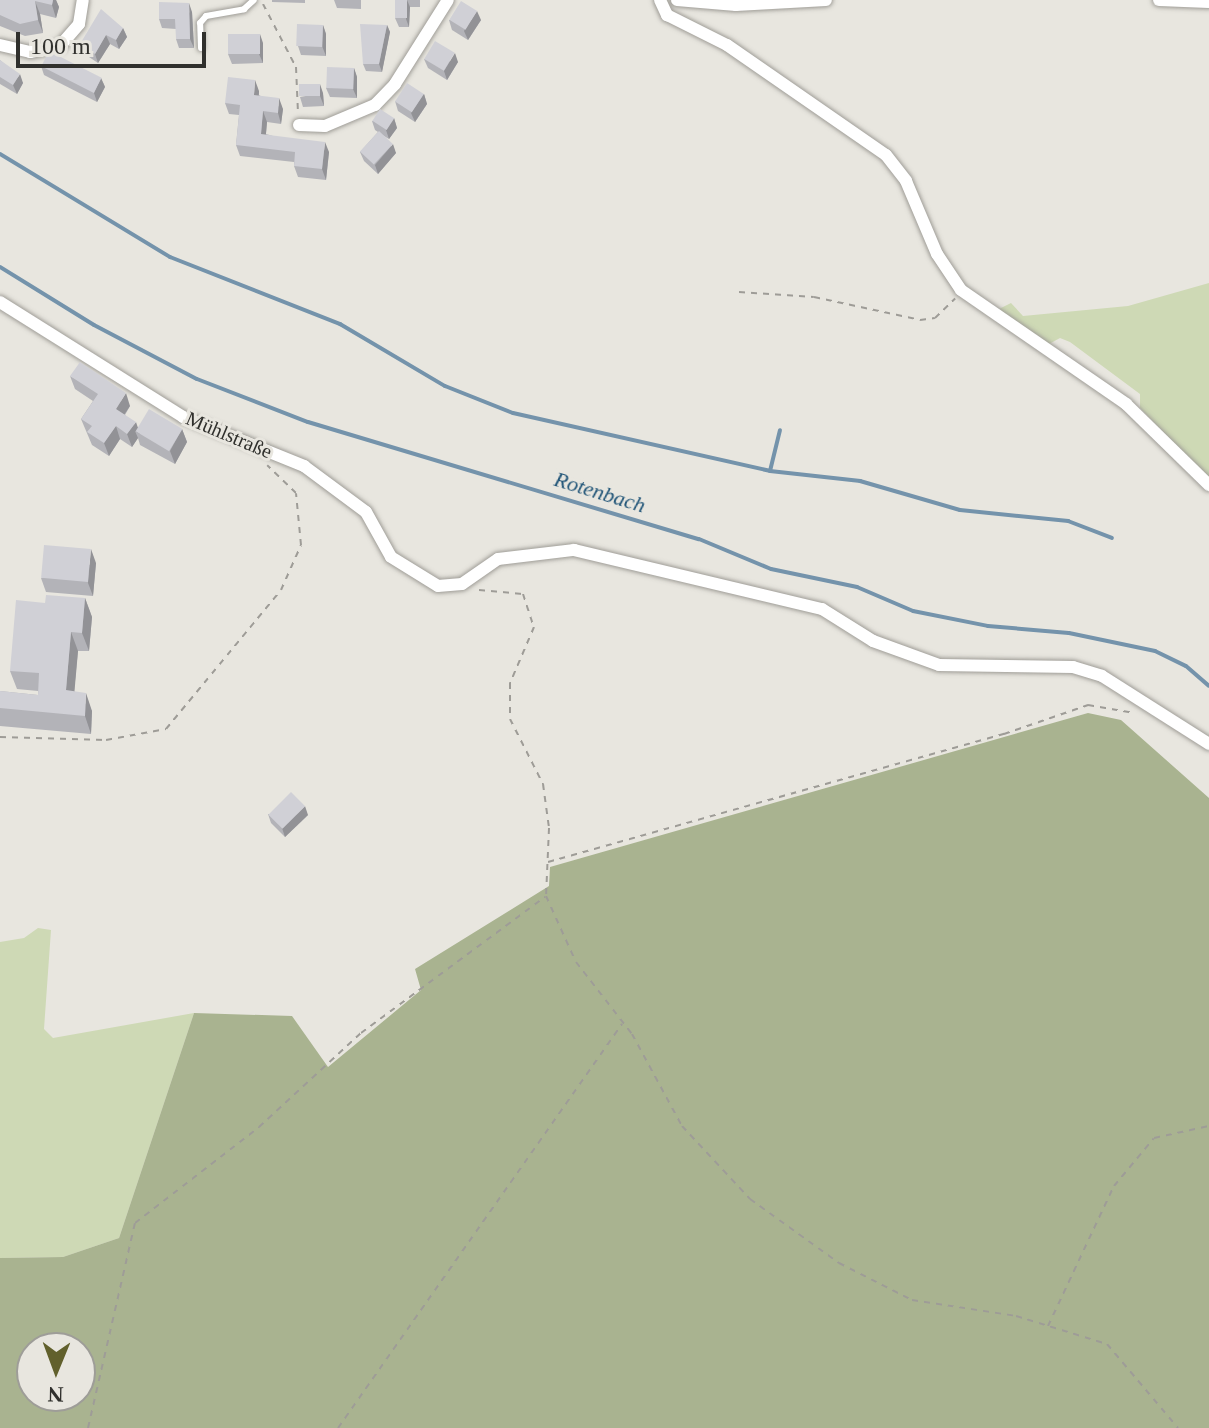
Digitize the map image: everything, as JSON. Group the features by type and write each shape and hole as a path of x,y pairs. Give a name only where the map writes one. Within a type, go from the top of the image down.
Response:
{"street":[{"path":"0,45 30,52 60,46 79,24 83,0"},
{"path":"299,125 325,126 375,105 395,84 448,0"},
{"path":"660,0 667,15 727,45 886,155 906,181 937,254 961,290 1126,404 1209,485"},
{"path":"677,0 736,5 826,0"},
{"path":"1159,0 1209,2"},
{"name":"Mühlstraße","path":"0,302 183,417 304,466 366,512 391,557 438,586 462,584 498,559 574,550 822,609 873,641 939,665 1073,667 1102,676 1157,714"},
{"path":"1157,714 1209,744"}],"lane":[{"path":"201,48 200,23 206,16 244,9 254,0"}],"path":[{"path":"264,0 263,11 296,67 299,125"},
{"path":"739,292 814,297 920,320 948,311 961,290"},
{"path":"0,737 106,740 166,729 281,590 301,545 296,493 264,462"},
{"path":"466,589 523,594 534,627 510,683 510,719 543,784 546,896 576,962 623,1023 682,1126 750,1199 839,1263 912,1300 1048,1326 1107,1344 1178,1428"},
{"path":"546,862 976,742 1088,705 1157,714"},
{"path":"88,1428 135,1223 259,1127 373,1023 546,896"},
{"path":"338,1428 623,1023"},
{"path":"1048,1326 1114,1186 1154,1138 1209,1126"}],"green space":[{"path":"1209,283 1209,479 1140,408 1140,394 1070,342 1060,338 1049,344 995,311 1011,303 1023,316 1128,306"},
{"path":"1088,713 1121,720 1209,798 1209,1428 0,1428 0,1258 63,1257 119,1238 194,1013 292,1016 328,1067 421,990 415,969 549,886 550,867"},
{"path":"38,928 51,930 44,1029 53,1038 194,1013 119,1238 63,1257 0,1258 0,942 24,938"}],"building":[{"path":"0,0 53,0 52,5 35,1 38,20 20,24 0,15"},
{"path":"395,0 407,0 407,18 395,18"},
{"path":"461,1 477,11 465,30 449,20"},
{"path":"159,2 189,3 190,39 176,39 175,19 159,19"},
{"path":"101,9 123,28 116,40 106,35 95,54 80,44"},
{"path":"297,24 323,25 322,47 296,46"},
{"path":"360,24 387,25 379,64 363,64"},
{"path":"228,34 260,34 260,54 228,54"},
{"path":"435,41 455,53 444,71 424,59"},
{"path":"49,51 102,78 94,93 41,66"},
{"path":"0,60 20,74 13,85 0,77"},
{"path":"327,67 354,68 353,89 326,88"},
{"path":"228,77 255,80 254,95 279,98 278,113 263,111 261,134 325,142 322,169 294,166 295,152 236,145 240,105 225,103"},
{"path":"407,83 424,94 412,112 395,101"},
{"path":"299,84 320,84 320,96 299,96"},
{"path":"380,109 394,118 387,130 372,121"},
{"path":"379,131 393,144 374,164 360,151"},
{"path":"80,362 126,393 116,409 136,422 127,434 116,426 104,443 87,432 92,426 81,419 98,394 70,376"},
{"path":"149,409 182,429 169,451 136,431"},
{"path":"44,545 91,549 88,582 41,578"},
{"path":"46,595 85,598 82,633 71,632 66,690 86,693 85,716 0,708 0,691 38,695 39,673 10,671 16,600 45,603"},
{"path":"291,792 305,806 283,829 268,815"}],"waterway":[{"path":"0,154 170,257 340,324 445,386 513,413 770,471 860,481 960,510 1068,521 1112,538"},
{"name":"Rotenbach","path":"0,267 94,325 197,379 308,422 699,539 771,569 857,587 913,611 988,626 1069,633 1155,651 1186,666 1209,686"},
{"path":"770,471 780,430"}]}
